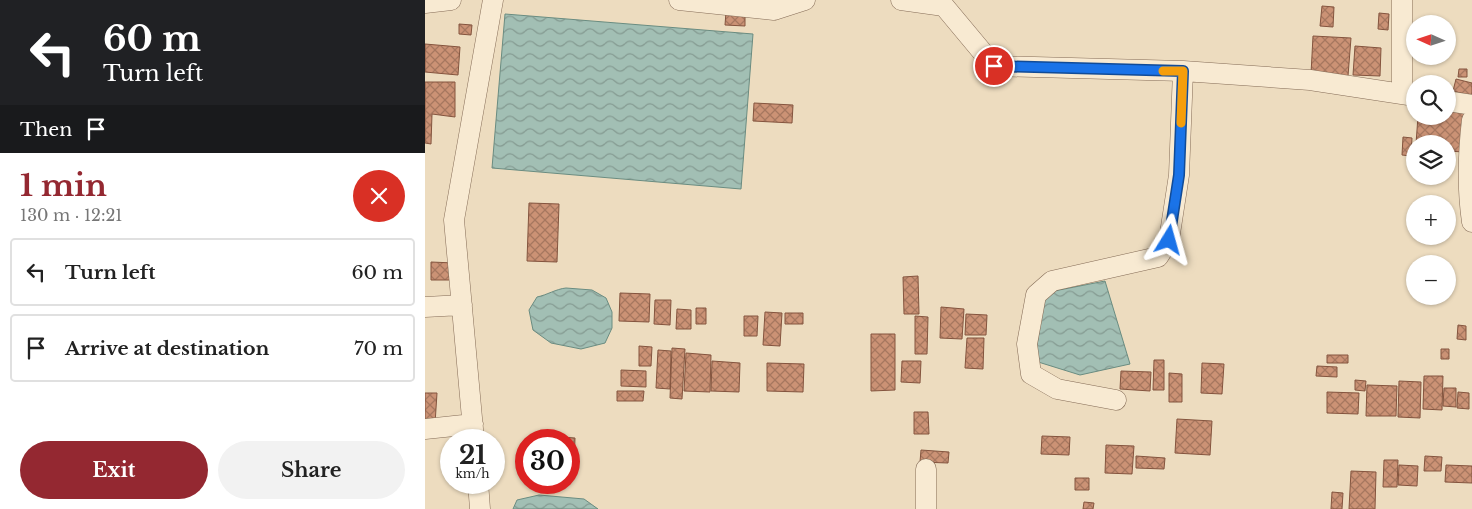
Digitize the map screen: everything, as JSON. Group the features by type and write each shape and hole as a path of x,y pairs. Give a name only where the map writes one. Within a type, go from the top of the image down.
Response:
{"street":[{"path":"425,3 451,0"},
{"path":"473,429 454,220 493,0"},
{"path":"679,0 774,10 805,0"},
{"path":"901,0 944,6 994,66 1183,71 1310,80 1406,95"},
{"path":"1402,0 1407,75"},
{"path":"1116,400 1057,389 1031,374 1027,344 1035,295 1052,281 1158,257 1169,240 1179,175 1183,71"},
{"path":"1456,102 1472,105"},
{"path":"1472,120 1468,150 1469,203 1472,222"},
{"path":"425,308 462,305"},
{"path":"425,429 440,430"},
{"path":"926,469 926,509"},
{"path":"479,494 480,509"}],"water":[{"path":"505,14 753,34 741,189 492,168"},
{"path":"1105,281 1130,364 1080,375 1035,361 1044,293"},
{"path":"566,288 592,290 606,298 612,312 612,328 605,343 581,349 551,343 533,330 529,310 537,297"},
{"path":"539,495 584,499 598,509 513,509 517,500"}],"building":[{"path":"1322,6 1334,7 1333,27 1320,26"},
{"path":"726,12 745,13 745,26 725,25"},
{"path":"1379,13 1389,14 1388,30 1378,29"},
{"path":"459,24 472,25 471,35 459,34"},
{"path":"1313,36 1351,38 1348,76 1311,74"},
{"path":"425,44 460,47 458,75 425,72"},
{"path":"1355,46 1381,48 1380,76 1353,75"},
{"path":"1459,69 1467,69 1467,77 1458,77"},
{"path":"1456,79 1472,83 1472,96 1456,92"},
{"path":"425,82 455,82 455,117 432,114 431,144 425,143"},
{"path":"754,103 793,105 792,123 753,121"},
{"path":"1456,110 1466,111 1464,152 1456,152 1456,135 1417,135 1417,125 1456,125"},
{"path":"1403,137 1406,137 1406,155 1402,155"},
{"path":"529,203 559,204 557,262 527,261"},
{"path":"431,262 454,263 453,280 431,280"},
{"path":"918,276 919,314 904,314 903,277"},
{"path":"620,293 650,294 649,322 619,321"},
{"path":"655,300 671,300 670,325 654,324"},
{"path":"941,307 964,309 962,339 940,338"},
{"path":"696,308 706,308 706,324 696,324"},
{"path":"677,309 691,310 691,329 676,329"},
{"path":"765,312 782,313 780,346 763,345"},
{"path":"785,313 803,313 803,324 785,324"},
{"path":"966,314 987,315 986,335 965,335"},
{"path":"744,316 758,316 757,336 744,336"},
{"path":"915,316 928,317 927,354 915,354"},
{"path":"1458,325 1466,326 1466,340 1457,339"},
{"path":"871,334 895,334 895,390 871,391"},
{"path":"967,338 984,338 983,369 965,368"},
{"path":"639,346 652,347 651,366 639,366"},
{"path":"672,348 685,349 682,399 670,398"},
{"path":"1441,349 1449,349 1449,359 1441,359"},
{"path":"658,350 671,351 670,389 656,388"},
{"path":"686,353 711,355 710,392 684,391"},
{"path":"1327,355 1348,355 1348,363 1327,363"},
{"path":"1154,360 1164,360 1164,390 1153,390"},
{"path":"712,361 740,363 739,392 711,391"},
{"path":"902,361 921,361 920,383 901,382"},
{"path":"767,363 804,364 803,392 767,391"},
{"path":"1202,363 1224,364 1222,394 1201,393"},
{"path":"1317,366 1337,367 1337,377 1316,376"},
{"path":"621,370 646,371 646,387 621,386"},
{"path":"1121,371 1151,372 1150,391 1120,389"},
{"path":"1169,373 1182,374 1182,402 1169,402"},
{"path":"1424,376 1443,376 1442,410 1423,409"},
{"path":"1355,380 1366,381 1365,391 1355,390"},
{"path":"1399,381 1421,382 1420,418 1398,417"},
{"path":"1367,385 1397,386 1396,416 1366,416"},
{"path":"1444,388 1456,388 1456,407 1443,406"},
{"path":"617,391 644,391 643,401 617,401"},
{"path":"1327,392 1359,393 1358,414 1327,413"},
{"path":"1458,392 1469,393 1469,409 1457,408"},
{"path":"425,393 437,393 435,424 425,424"},
{"path":"914,412 928,412 929,434 914,434"},
{"path":"1177,419 1212,421 1210,455 1175,453"},
{"path":"1042,436 1070,437 1069,455 1041,454"},
{"path":"1106,445 1134,446 1132,474 1105,473"},
{"path":"921,450 949,452 948,463 920,462"},
{"path":"1136,456 1165,458 1164,469 1136,468"},
{"path":"1425,456 1442,457 1441,471 1424,471"},
{"path":"1384,460 1398,460 1397,487 1383,487"},
{"path":"1399,465 1418,466 1417,486 1398,485"},
{"path":"1446,465 1472,466 1472,483 1445,482"},
{"path":"1351,471 1376,472 1375,509 1349,509"},
{"path":"1075,478 1089,478 1089,490 1075,490"},
{"path":"1332,492 1343,493 1342,509 1331,509"},
{"path":"1084,502 1094,503 1093,509 1083,509"}],"slow traffic":[{"path":"1163,71 1183,71 1181,123"}],"route":[{"path":"994,66 1183,71 1179,175 1169,240"}]}
